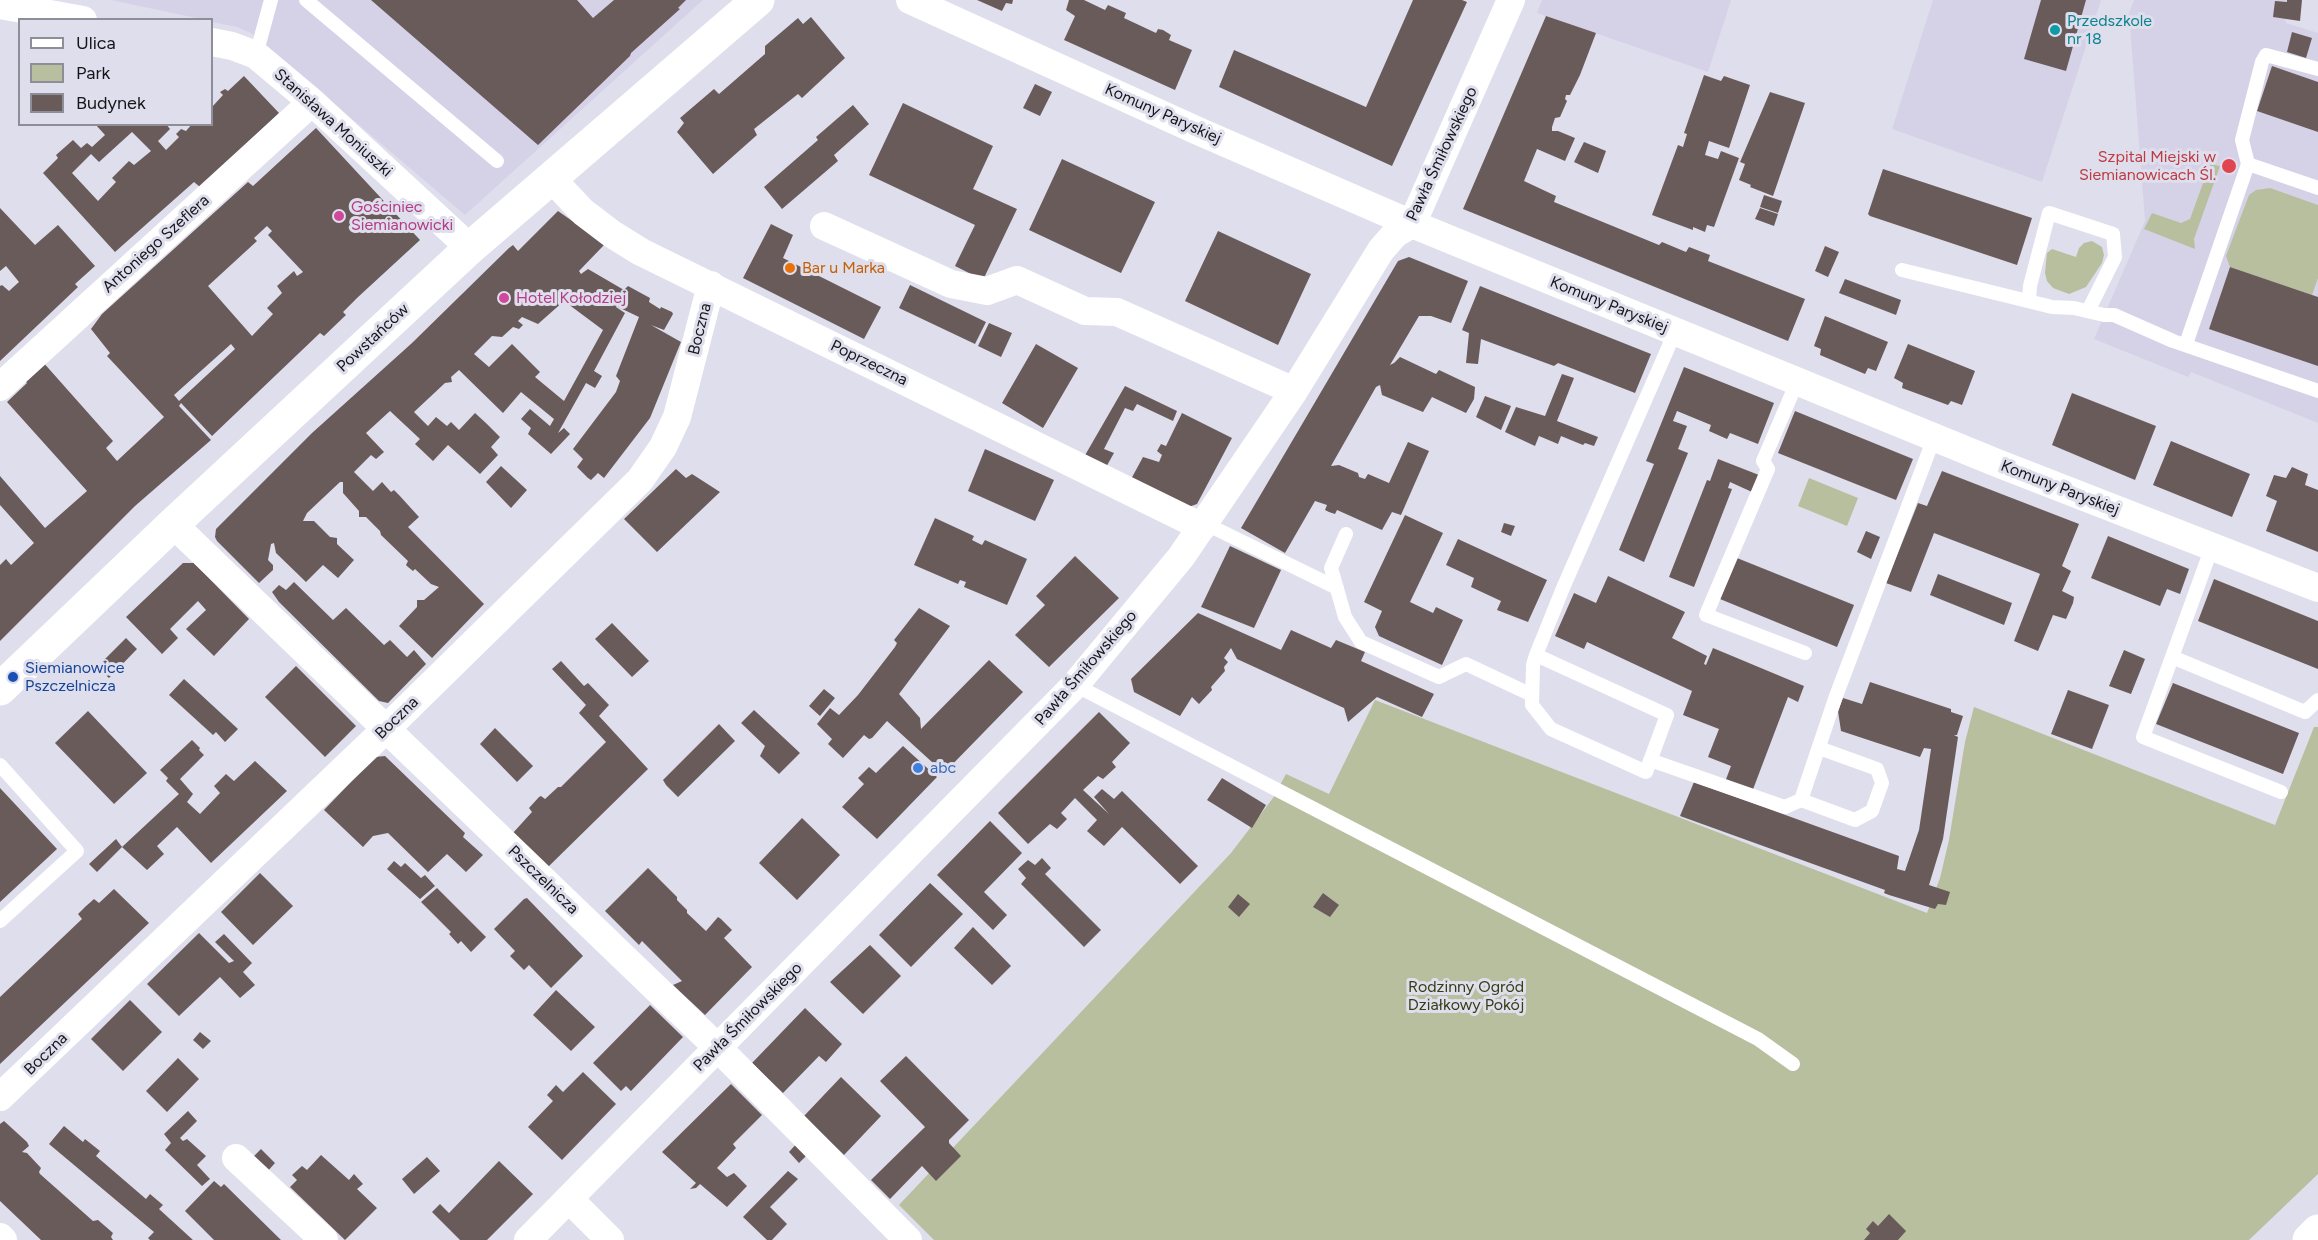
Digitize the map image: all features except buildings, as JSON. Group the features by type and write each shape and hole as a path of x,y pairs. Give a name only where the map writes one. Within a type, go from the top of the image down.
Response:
{"street":[{"name":"Powstańców","path":"0,689 172,524 470,248 758,0"},
{"name":"Komuny Paryskiej","path":"910,0 1198,131 1412,224 1934,438 2318,588"},
{"name":"Pawła Śmiłowskiego","path":"528,1240 1075,685 1181,556 1294,391 1380,250 1395,234 1412,224 1511,0"},
{"path":"0,5 72,18"},
{"name":"Stanisława Moniuszki","path":"213,42 256,55 312,102 470,248"},
{"name":"Antoniego Szeflera","path":"0,387 312,102"},
{"name":"Poprzeczna","path":"551,178 582,212 641,252 1203,525"},
{"path":"824,226 951,284 987,291 1017,280 1086,311 1117,312 1294,391"},
{"name":"Boczna","path":"0,1097 386,729 640,480 663,447 677,417 711,285"},
{"name":"Pszczelnicza","path":"172,524 718,1048 908,1240"},
{"path":"236,1158 324,1240"},
{"path":"569,1199 610,1240"},
{"path":"2309,1240 2318,1231"}],"lane":[{"path":"256,55 271,0"},
{"path":"306,0 497,161"},
{"path":"2186,344 2248,164 2242,140 2262,62 2266,55 2318,69"},
{"path":"2248,164 2318,188"},
{"path":"2029,300 2030,286 2049,213 2113,234 2115,257 2088,311"},
{"path":"1902,270 2052,307 2074,308 2114,315 2173,341 2318,391"},
{"path":"1536,655 1667,715 1646,772 1551,729 1532,705 1533,665 1536,655 1563,588 1675,332"},
{"path":"1797,382 1763,460 1768,469 1706,615 1805,653"},
{"path":"1801,800 1836,696 1934,438"},
{"path":"1203,525 1337,588"},
{"path":"1346,534 1331,568 1345,618 1361,642 1439,677 1466,664 1532,694"},
{"path":"2212,547 2143,737 2281,792"},
{"path":"2172,657 2305,712 2318,700"},
{"path":"1075,685 1758,1039 1793,1064"},
{"path":"1650,760 1785,807 1801,800 1855,820 1872,811 1882,783 1878,770 1819,748"},
{"path":"0,765 76,851 0,921"}],"shaded area":[{"path":"111,0 703,0 465,215 251,33 237,27 213,22 213,18 196,18"},
{"path":"1542,0 1731,0 1708,72 1537,13"},
{"path":"1933,0 2101,0 2042,182 1892,129"},
{"name":"Szpital Miejski w Siemianowicach Śl.","path":"2134,0 2287,0 2286,23 2318,33 2318,423 2191,372 2188,377 2094,339 2145,221 2129,13"}],"green space":[{"path":"2210,164 2220,166 2194,239 2195,249 2144,229 2152,213 2181,223 2190,219"},
{"path":"2270,188 2318,205 2318,278 2312,295 2230,267 2226,256 2249,195 2256,190"},
{"path":"2092,241 2102,247 2104,255 2102,263 2086,287 2069,294 2053,288 2047,281 2045,273 2047,253 2052,249 2076,257 2079,248 2084,243"},
{"path":"1809,478 1858,498 1847,526 1798,506"},
{"name":"Rodzinny Ogród Działkowy Pokój","path":"1375,700 1927,913 1940,878 1949,840 1965,742 1974,707 2275,825 2314,727 2318,727 2318,1174 2249,1240 934,1240 899,1205 1231,853 1273,798 1286,774 1329,794"}],"place":[{"name":"Przedszkole nr 18","path":"2055,30"},
{"name":"Szpital Miejski w Siemianowicach Śl.","path":"2229,166"},
{"name":"Gościniec Siemianowicki","path":"339,216"},
{"name":"Bar u Marka","path":"790,268"},
{"name":"Hotel Kołodziej","path":"504,298"},
{"name":"Siemianowice Pszczelnicza","path":"13,677"},
{"name":"abc","path":"918,768"}]}
